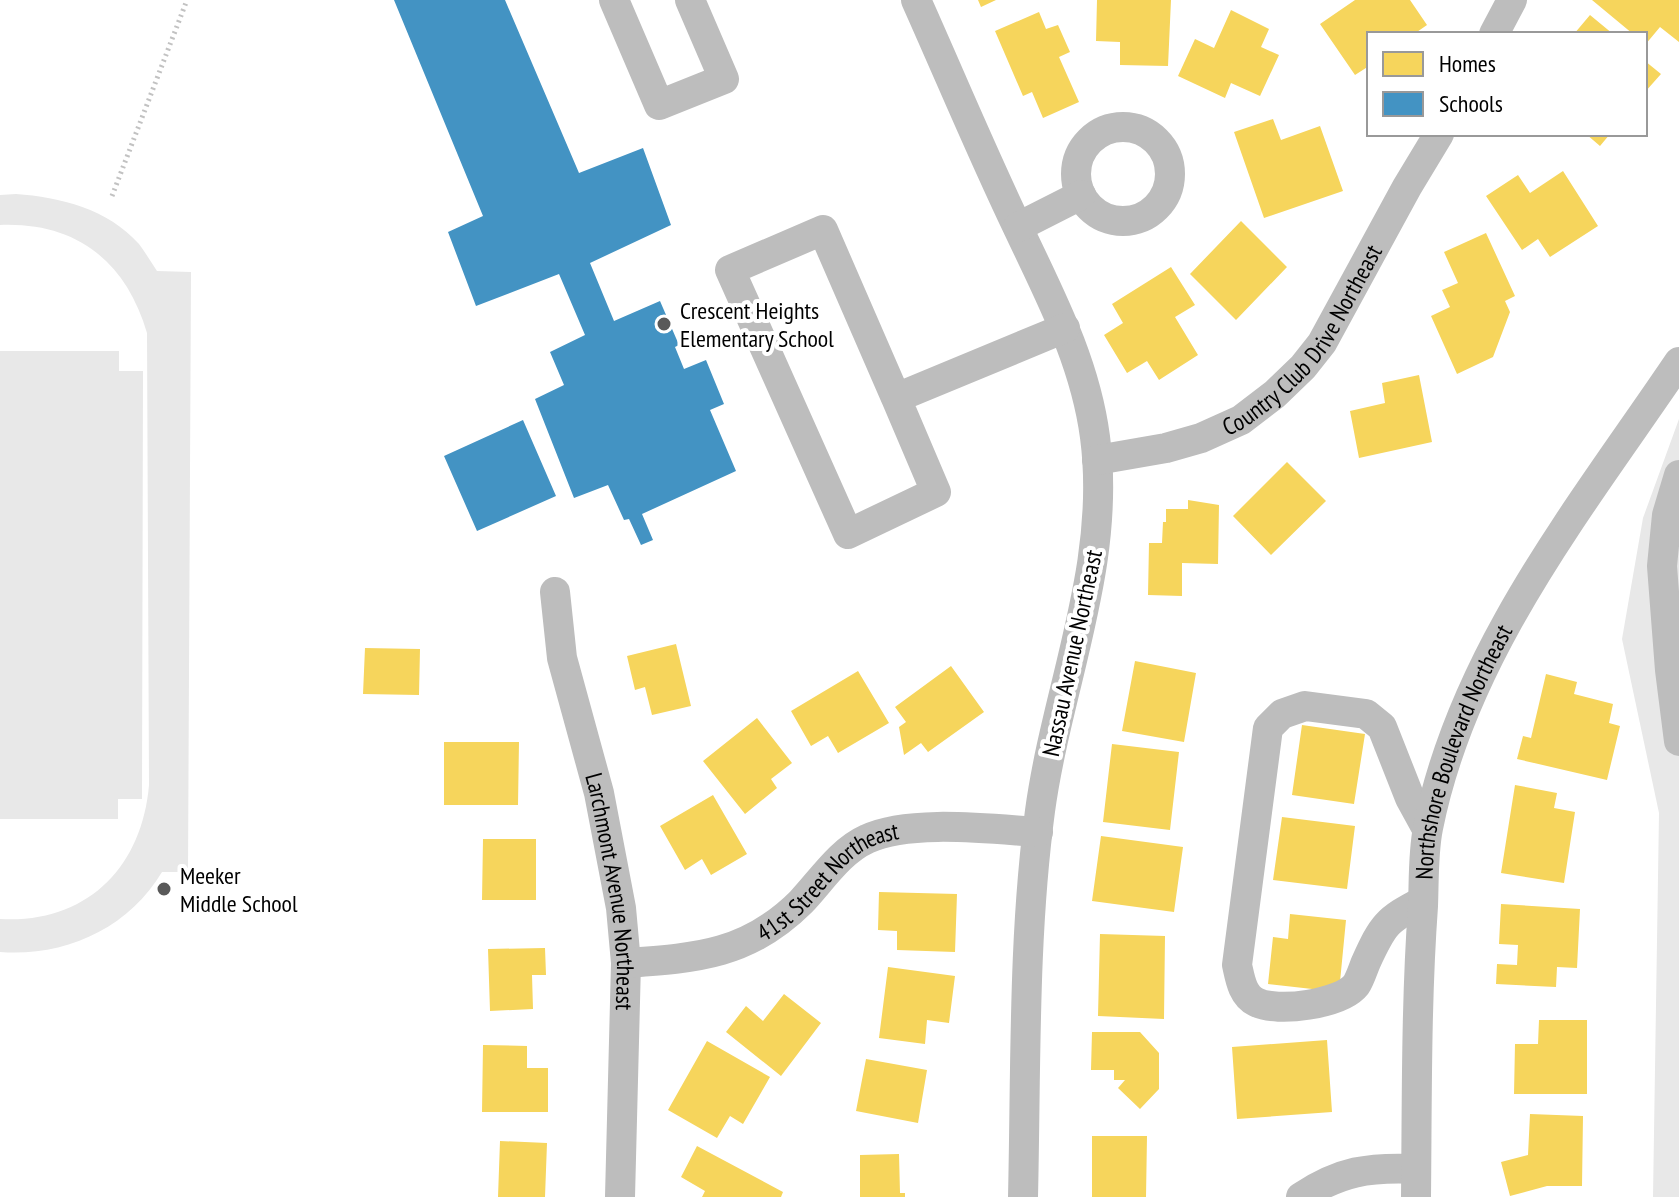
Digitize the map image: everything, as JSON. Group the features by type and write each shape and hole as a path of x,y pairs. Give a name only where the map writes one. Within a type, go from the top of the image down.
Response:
{"street":[{"path":"614,0 659,105 724,79 690,0"},
{"name":"Nassau Avenue Northeast","path":"916,0 1065,328 1082,376 1095,435 1097,522 1094,554 1085,609 1052,748 1038,832 1027,1018 1023,1197"},
{"path":"1495,32 1512,0"},
{"name":"Country Club Drive Northeast","path":"1097,460 1166,448 1201,438 1241,420 1275,394 1322,343 1438,136"},
{"path":"1018,227 1081,195"},
{"path":"823,230 896,398 936,492 848,534 730,270 823,230"},
{"path":"896,398 1065,328"},
{"name":"Northshore Boulevard Northeast","path":"1416,1183 1420,947 1427,829 1450,748 1482,669 1584,497 1679,362"},
{"path":"1679,475 1667,515 1662,566 1679,741"},
{"name":"Larchmont Avenue Northeast","path":"555,592 562,658 599,793 621,908 626,963 620,1197"},
{"path":"1423,901 1395,915 1382,929 1356,985 1340,998 1284,1007 1255,1002 1242,987 1237,965 1268,728 1282,714 1305,706 1366,714 1382,727 1410,798 1427,829"},
{"name":"41st Street Northeast","path":"626,963 690,958 741,944 763,934 801,901 843,856 869,837 929,828 969,827 1038,832"},
{"path":"1301,1197 1348,1172 1391,1168 1416,1183"}],"path":[{"path":"112,196 187,0"}],"shaded area":[{"path":"16,194 66,202 98,214 127,232 157,271 191,272 188,872 162,872 131,909 113,924 92,935 48,950 0,952 0,919 31,918 59,912 83,901 104,885 135,842 149,785 147,333 126,285 94,251 52,230 0,225 0,195"},
{"path":"0,351 119,351 119,371 143,371 142,799 118,799 118,819 0,819"},
{"path":"1679,419 1679,1197 1653,1197 1659,813 1622,639 1643,518"}],"building: Homes":[{"path":"978,0 996,0 981,7"},
{"path":"1097,0 1171,0 1168,66 1120,65 1120,42 1096,41"},
{"path":"1355,0 1410,0 1427,25 1417,32 1367,32 1367,67 1355,75 1320,24"},
{"path":"1592,0 1679,0 1679,42 1660,27 1647,43 1647,32 1631,32"},
{"path":"1231,10 1269,29 1261,47 1279,55 1260,96 1231,83 1225,98 1178,76 1195,39 1214,48"},
{"path":"1039,12 1046,29 1058,25 1070,52 1059,57 1079,102 1043,118 1032,92 1023,96 995,31"},
{"path":"1590,15 1611,32 1576,32"},
{"path":"1647,63 1661,74 1647,90"},
{"path":"1273,119 1281,140 1320,126 1343,191 1264,218 1234,132"},
{"path":"1588,136 1608,136 1600,146"},
{"path":"1563,171 1598,226 1550,257 1538,239 1522,250 1486,196 1518,175 1530,193"},
{"path":"1241,221 1287,267 1236,320 1190,274"},
{"path":"1486,233 1515,296 1505,301 1510,312 1493,357 1457,374 1431,316 1450,307 1442,290 1458,283 1444,252"},
{"path":"1171,267 1195,305 1175,317 1198,355 1159,380 1147,361 1127,373 1104,335 1123,323 1112,304"},
{"path":"1419,375 1432,442 1359,458 1350,411 1385,403 1382,383"},
{"path":"1287,462 1326,501 1271,555 1233,516"},
{"path":"1188,500 1219,505 1218,564 1182,563 1182,596 1148,595 1149,543 1162,543 1166,509 1188,509"},
{"path":"676,644 691,706 652,715 645,687 635,690 627,656"},
{"path":"365,648 420,649 419,695 363,694"},
{"path":"1135,661 1196,673 1184,742 1122,731"},
{"path":"951,666 984,712 928,752 921,743 904,755 899,727 906,722 895,707"},
{"path":"858,671 889,723 838,753 828,736 811,746 791,711"},
{"path":"1546,674 1577,682 1574,694 1613,704 1609,723 1620,726 1607,780 1517,759 1523,736 1531,738"},
{"path":"757,718 792,763 771,779 777,788 745,814 703,761"},
{"path":"1302,725 1365,734 1354,804 1292,795"},
{"path":"444,742 519,742 518,805 444,805"},
{"path":"1112,744 1179,752 1170,830 1103,822"},
{"path":"1515,785 1557,793 1554,808 1575,812 1564,883 1501,873"},
{"path":"713,795 747,854 711,875 702,859 685,870 660,826"},
{"path":"1282,817 1355,826 1347,889 1273,880"},
{"path":"1101,836 1183,847 1174,912 1092,901"},
{"path":"483,839 536,839 536,900 482,900"},
{"path":"879,892 957,894 955,952 897,950 897,931 878,930"},
{"path":"1501,904 1580,909 1577,968 1557,967 1556,987 1496,984 1497,964 1517,965 1518,945 1499,944"},
{"path":"1290,914 1346,920 1339,992 1268,984 1273,937 1288,939"},
{"path":"1100,934 1165,936 1164,1019 1098,1016"},
{"path":"545,948 546,975 532,975 533,1009 490,1011 488,949"},
{"path":"888,967 955,976 949,1023 927,1020 925,1044 879,1038"},
{"path":"784,994 821,1023 781,1076 726,1032 746,1006 763,1021"},
{"path":"1539,1020 1587,1020 1587,1094 1514,1094 1515,1044 1538,1044"},
{"path":"1092,1032 1140,1032 1159,1053 1159,1089 1140,1109 1118,1088 1125,1080 1114,1080 1114,1070 1091,1070"},
{"path":"1327,1040 1332,1112 1237,1119 1232,1047"},
{"path":"707,1041 770,1077 743,1124 730,1116 717,1138 668,1110"},
{"path":"483,1045 527,1046 527,1068 548,1068 548,1112 482,1112"},
{"path":"866,1059 927,1070 918,1123 856,1111"},
{"path":"1530,1114 1583,1116 1582,1186 1547,1186 1510,1196 1501,1162 1528,1155"},
{"path":"1092,1136 1147,1136 1146,1197 1092,1197"},
{"path":"500,1141 547,1143 545,1197 498,1197"},
{"path":"697,1146 783,1192 781,1197 702,1197 705,1191 681,1177"},
{"path":"899,1154 900,1193 905,1193 905,1197 860,1197 860,1155"}],"building: Schools":[{"path":"394,0 505,0 579,173 643,148 671,225 590,263 614,321 660,301 679,345 675,347 684,369 706,360 724,404 710,410 736,471 642,514 653,540 641,545 629,519 624,520 608,485 574,498 535,399 564,385 550,352 585,335 559,274 476,306 448,232 483,216"},
{"path":"523,420 556,496 477,531 444,456"}],"place":[{"name":"Crescent Heights Elementary School","path":"664,324"},
{"name":"Meeker Middle School","path":"164,889"}]}
